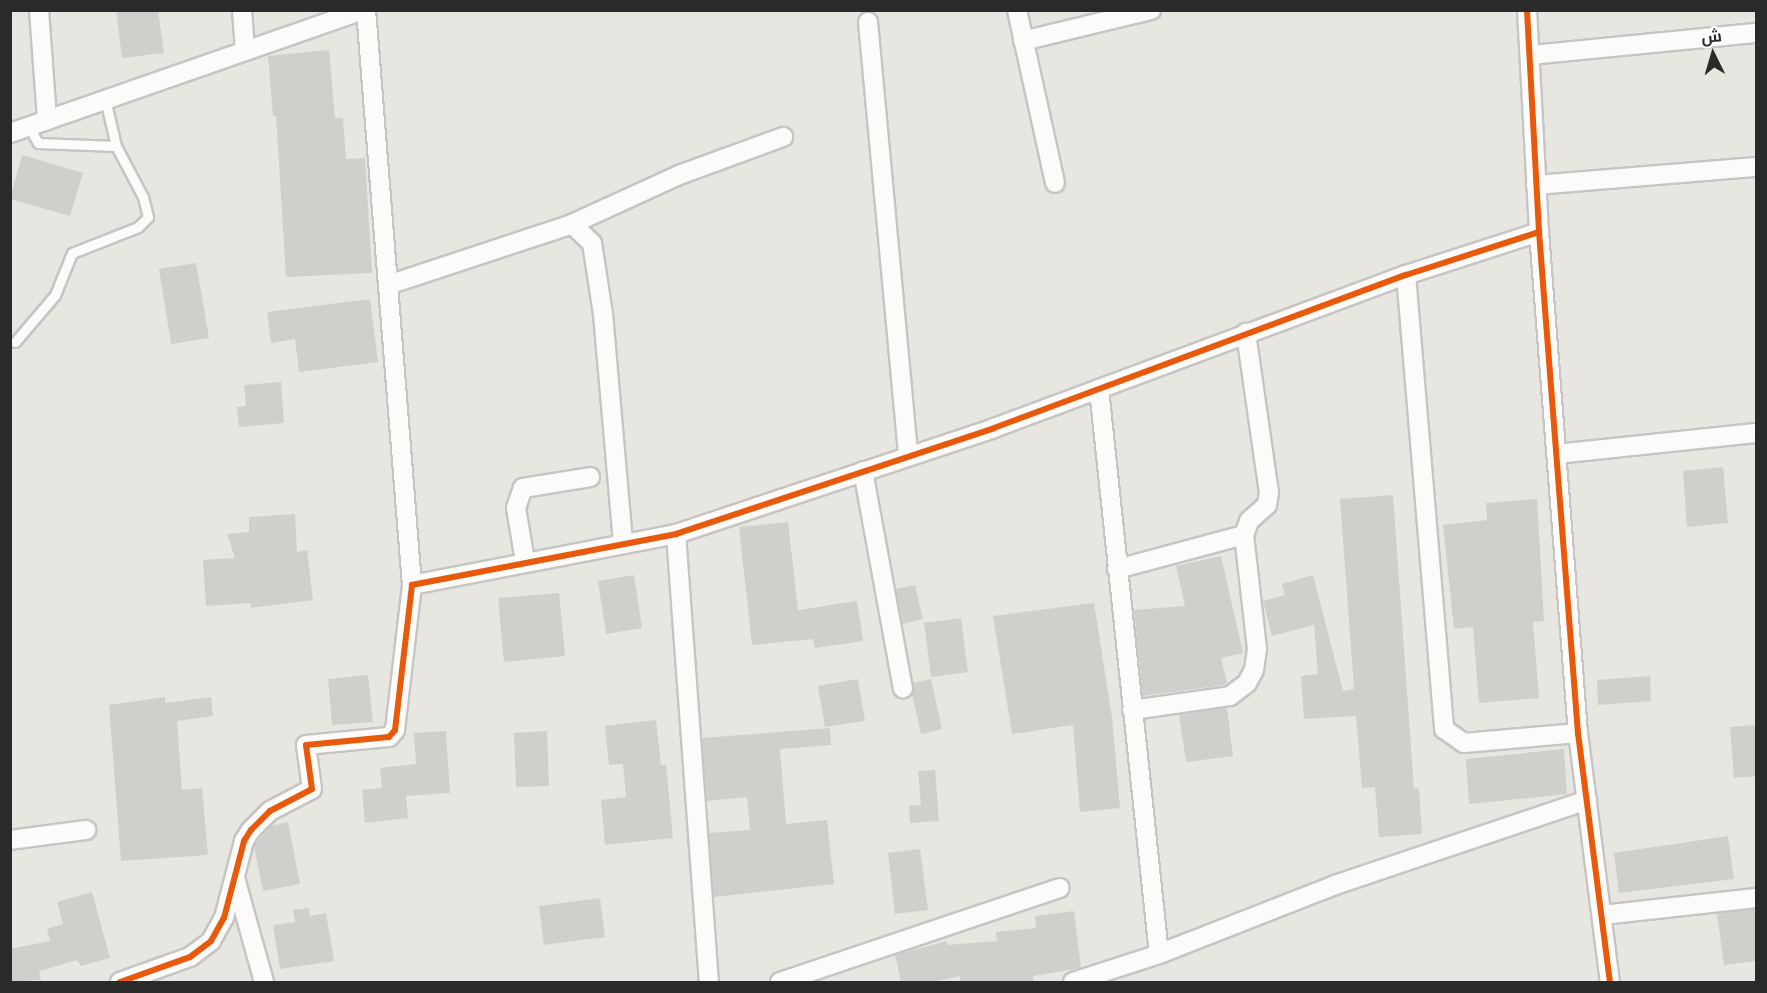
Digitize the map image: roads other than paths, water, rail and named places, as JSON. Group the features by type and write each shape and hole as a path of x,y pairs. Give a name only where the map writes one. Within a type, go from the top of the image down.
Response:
{"street":[{"path":"39,10 47,120"},
{"path":"242,10 245,51"},
{"path":"10,133 365,10 412,585 395,730 389,737 306,745 312,789 270,811 255,824 244,841 224,918 211,941 190,957 120,982"},
{"path":"1017,10 1055,183"},
{"path":"1023,41 1151,10"},
{"path":"1527,10 1539,232 1553,372 1556,454 1578,733 1610,982"},
{"path":"868,22 908,456"},
{"path":"1531,55 1756,33"},
{"path":"388,285 572,224 679,175 783,137"},
{"path":"1536,184 1756,167"},
{"path":"572,224 592,243 599,281 623,544"},
{"path":"412,585 525,561 676,534 1099,389 1406,275 1539,232"},
{"path":"1406,275 1444,729 1464,743 1578,733"},
{"path":"1131,710 1230,696 1247,683 1254,670 1257,649 1244,535 1249,521 1267,505 1269,493 1246,333"},
{"path":"1099,389 1131,710 1159,954"},
{"path":"1556,454 1756,433"},
{"path":"863,471 903,688"},
{"path":"525,561 516,508 524,488 590,477"},
{"path":"676,534 709,982"},
{"path":"1117,569 1244,535"},
{"path":"1073,982 1159,954 1335,885 1587,800"},
{"path":"10,840 86,830"},
{"path":"235,878 264,982"},
{"path":"780,982 1060,888"},
{"path":"1602,915 1756,898"}],"lane":[{"path":"15,342 55,295 72,253 138,227 148,217 143,197 116,146 105,99"},
{"path":"29,127 38,142 116,146"}]}
